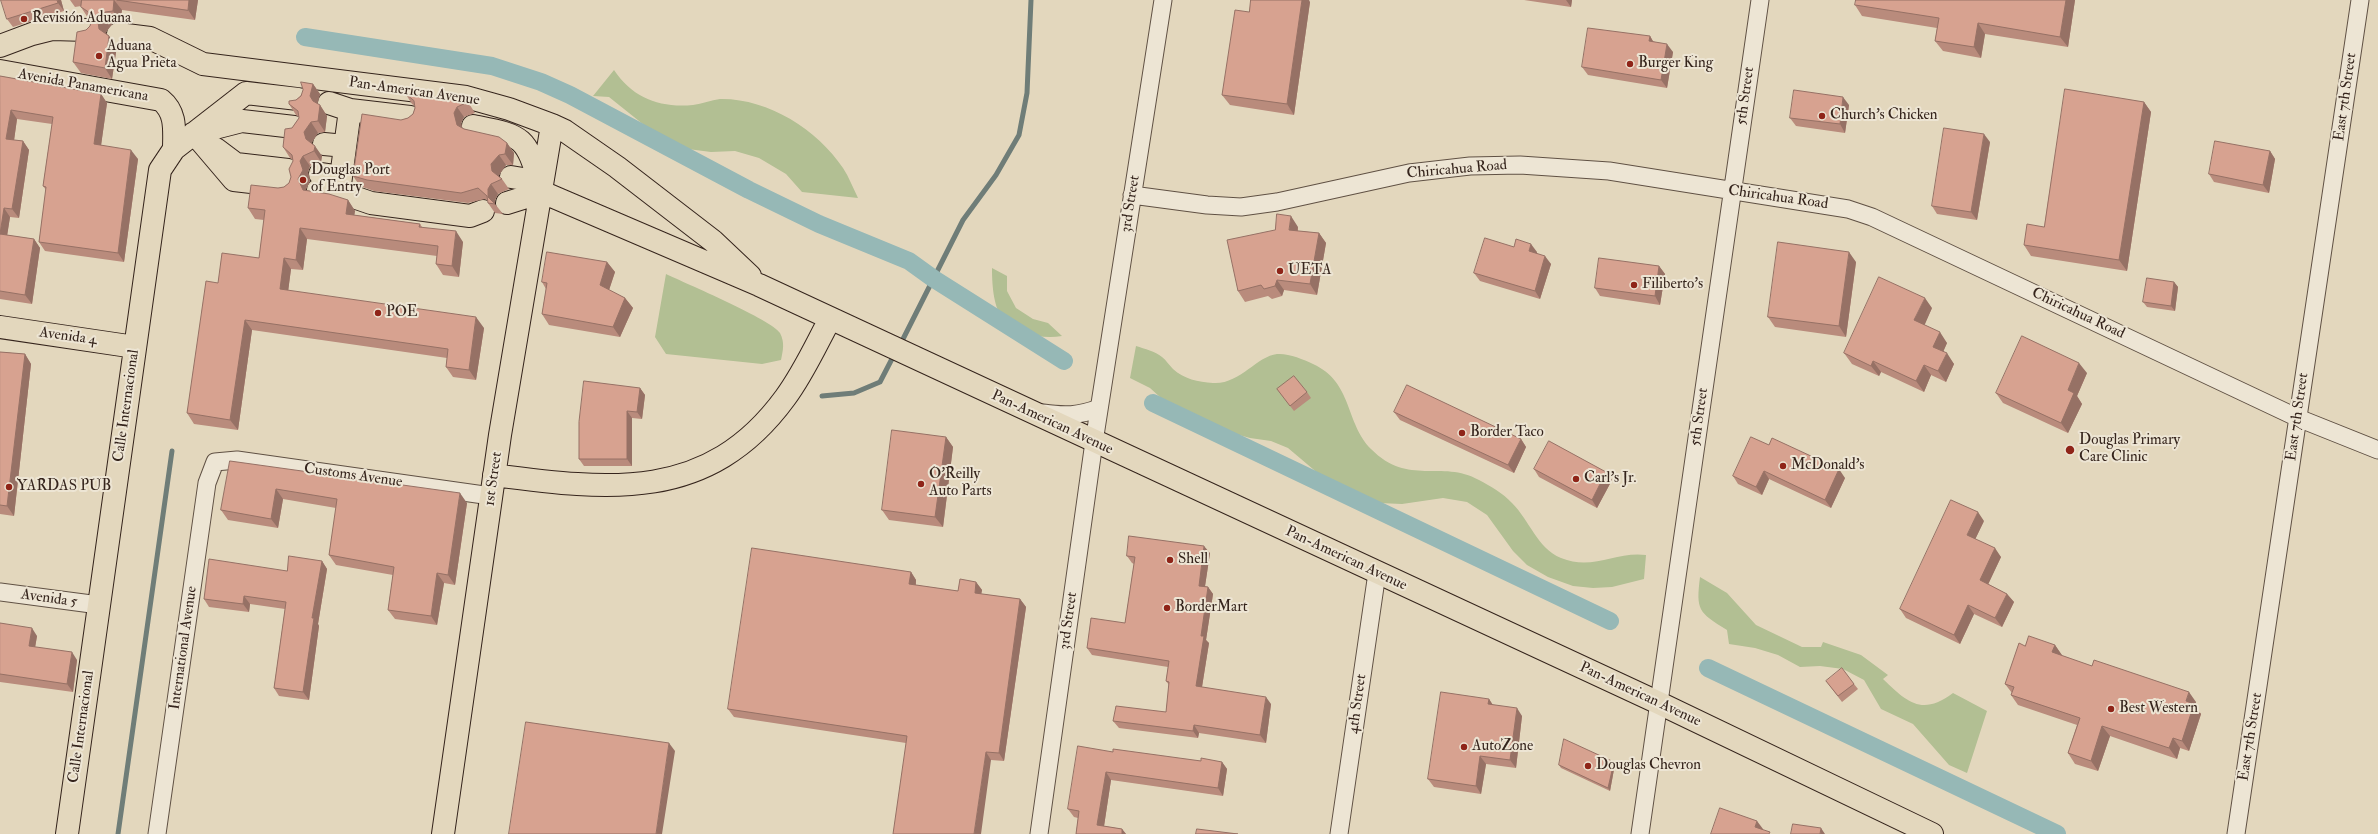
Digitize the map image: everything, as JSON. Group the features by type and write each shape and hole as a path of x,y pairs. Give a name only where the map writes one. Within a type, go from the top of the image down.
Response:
{"main road":[{"path":"0,46 32,34 52,29 87,30"},
{"name":"Pan-American Avenue","path":"118,34 150,38 203,64 466,97 510,109 552,125 565,131 617,168 713,241 759,285"},
{"name":"Avenida Panamericana","path":"0,71 161,100 168,106 174,122 174,149"},
{"path":"194,133 246,93 292,142"},
{"path":"323,145 345,149 410,117"},
{"name":"1st Street","path":"443,834 494,475 552,125"},
{"path":"473,126 515,137 528,147 542,192 507,203"},
{"path":"194,133 240,134 292,142"},
{"path":"194,133 236,164 292,142"},
{"name":"Calle Internacional","path":"67,834 160,170 174,149 194,133"},
{"path":"323,145 345,149"},
{"name":"Pan-American Avenue","path":"323,145 345,149 371,203 421,206 470,216 483,212"},
{"name":"Pan-American Avenue","path":"511,177 523,179 542,192 759,285 1026,411 1659,703 1932,834"},
{"path":"494,475 557,483 611,487 662,482 711,464 727,456 749,439 790,391 830,319"},
{"name":"Avenida 4","path":"0,327 135,347"}],"street":[{"name":"3rd Street","path":"1039,834 1099,408 1163,0"},
{"name":"5th Street","path":"1640,834 1760,0"},
{"name":"East 7th Street","path":"2236,834 2360,0"},
{"name":"Chiricahua Road","path":"1132,195 1207,205 1241,206 1277,202 1408,173 1470,166 1520,165 1609,171 1733,191 1804,200 1848,209 1872,217 2298,418 2378,450"},
{"path":"1026,411 1062,416 1082,415 1099,408"},
{"name":"Customs Avenue","path":"215,462 236,460 491,496"},
{"name":"International Avenue","path":"157,834 207,483 215,462"},
{"name":"4th Street","path":"1339,834 1377,573"},
{"name":"Avenida 5","path":"0,592 99,605"}],"green space":[{"path":"614,70 621,80 638,94 658,103 681,106 720,99 738,100 773,110 789,118 805,129 832,154 845,171 858,198 802,192 786,174 759,158 735,151 711,152 680,148 649,129 609,97 593,96"},
{"path":"992,268 1007,276 1007,291 1016,308 1033,319 1048,323 1062,336 1038,336 1022,331 1008,323 1002,317 997,307 993,287"},
{"path":"666,274 745,311 774,327 780,333 783,340 781,360 762,364 666,354 655,337"},
{"path":"1136,346 1150,350 1159,355 1173,369 1182,375 1207,383 1231,380 1262,360 1277,354 1291,355 1309,362 1326,372 1335,381 1342,392 1363,439 1371,449 1385,460 1399,467 1412,470 1465,474 1483,482 1505,496 1518,510 1534,534 1546,548 1561,558 1573,561 1594,562 1625,556 1646,555 1644,579 1612,587 1593,588 1573,586 1548,577 1527,565 1513,551 1487,515 1467,502 1443,498 1402,504 1379,503 1338,488 1288,448 1271,441 1250,438 1207,426 1171,407 1150,388 1130,378"},
{"path":"1700,577 1727,593 1756,625 1802,647 1821,647 1823,642 1861,655 1888,675 1883,679 1900,695 1916,704 1932,704 1953,693 1987,711 1967,773 1949,765 1913,724 1881,709 1864,680 1843,669 1820,666 1800,667 1778,655 1755,648 1729,644 1727,630 1710,619 1701,609 1698,597"}],"building":[{"path":"1,0 57,0 58,3 7,19"},
{"path":"82,0 114,0 113,11 105,12 98,22 99,29 109,36 105,68 73,62 77,32 86,30 90,26 92,19 90,13 81,7"},
{"path":"117,0 189,0 188,10"},
{"path":"1251,0 1302,0 1287,104 1222,95 1235,10 1249,12"},
{"path":"1856,0 2066,0 2060,37 1978,23 1974,47 1935,41 1939,18 1855,5"},
{"name":"Burger King","path":"1588,28 1650,36 1649,41 1667,44 1661,80 1582,67"},
{"path":"0,76 101,94 94,144 131,150 118,253 39,242 46,187 43,186 53,117 11,110 6,139 23,141 12,209 4,208 0,234"},
{"path":"301,82 313,84 310,96 313,101 320,105 318,121 311,122 304,132 306,139 315,146 314,151 303,156 300,161 303,170 298,179 303,190 329,194 348,200 346,214 420,224 419,227 456,231 452,266 436,264 438,246 300,228 296,260 284,258 280,289 476,317 469,370 446,367 448,349 245,320 230,420 187,413 206,281 218,283 222,253 259,258 265,210 248,208 251,185 278,188 284,187 289,183 291,177 289,169 293,161 292,155 283,147 285,129 292,128 299,118 298,111 289,104 289,101 296,100 301,96 303,90"},
{"path":"2065,89 2144,102 2119,260 2024,245 2027,224 2044,227"},
{"name":"Church's Chicken","path":"1794,90 1843,97 1840,124 1790,118"},
{"path":"405,93 468,102 457,107 454,113 457,125 464,129 499,137 507,143 505,154 499,155 491,164 492,171 502,179 491,184 488,189 488,197 495,204 488,203 487,196 478,188 461,193 367,180 353,176 362,114 401,120 408,118 413,114 415,108 414,101"},
{"path":"1944,128 1984,134 1971,212 1932,206"},
{"path":"2215,141 2270,151 2263,185 2209,174"},
{"name":"UETA","path":"1277,214 1291,216 1289,230 1319,233 1310,284 1277,280 1275,286 1264,289 1261,285 1238,291 1227,240 1275,230"},
{"path":"0,234 34,239 25,295 0,291"},
{"path":"1485,238 1514,247 1516,239 1531,244 1529,251 1545,256 1535,291 1474,273"},
{"path":"1778,242 1849,252 1839,326 1768,317"},
{"path":"547,252 607,262 600,285 625,298 613,327 542,314 547,283 542,282"},
{"path":"1599,258 1659,266 1655,296 1595,288"},
{"path":"1879,277 1925,298 1914,320 1940,332 1933,347 1947,353 1938,371 1924,365 1916,381 1873,361 1871,366 1844,353"},
{"path":"2147,278 2174,282 2171,306 2143,302"},
{"path":"2022,336 2079,363 2068,390 2074,393 2061,423 1996,393"},
{"path":"0,352 25,354 7,506 0,505"},
{"path":"1294,376 1307,392 1290,406 1277,389"},
{"path":"584,381 640,388 637,412 627,411 627,459 579,459 579,422"},
{"path":"1407,385 1521,439 1508,465 1394,412"},
{"name":"O'Reilly Auto Parts","path":"892,430 946,437 935,517 882,510"},
{"name":"McDonald's","path":"1751,437 1769,445 1772,438 1839,469 1825,500 1764,471 1756,487 1733,476"},
{"name":"Carl's Jr.","path":"1549,441 1606,472 1592,500 1534,469"},
{"path":"230,461 460,493 448,575 437,573 431,616 388,610 394,567 329,555 337,499 276,489 271,519 221,510"},
{"path":"1951,500 1978,512 1967,535 1995,548 1980,580 2007,594 1995,618 1968,605 1954,635 1900,609"},
{"path":"1129,536 1204,546 1199,586 1208,587 1201,636 1204,636 1196,686 1266,697 1260,735 1194,725 1193,731 1113,721 1116,706 1166,712 1169,682 1166,681 1169,661 1087,648 1091,618 1125,623 1135,557 1127,556"},
{"path":"752,548 911,572 909,584 958,591 960,579 976,582 975,593 1020,599 999,753 986,752 974,834 893,834 907,736 728,709"},
{"path":"289,556 322,561 312,618 314,618 303,692 274,688 286,602 244,596 243,604 204,599 209,559 287,571"},
{"path":"0,623 32,628 29,646 72,652 67,684 0,674"},
{"name":"Best Western","path":"2029,636 2055,645 2052,652 2092,666 2094,660 2189,692 2186,701 2194,704 2182,741 2173,738 2169,748 2102,726 2091,761 2068,753 2080,718 2011,695 2014,687 2005,684 2019,643 2025,646"},
{"path":"1842,668 1854,684 1838,696 1826,681"},
{"name":"AutoZone","path":"1441,692 1489,699 1488,704 1517,708 1510,760 1480,756 1476,786 1428,779"},
{"path":"526,722 669,743 656,834 509,834"},
{"name":"Douglas Chevron","path":"1564,739 1614,762 1608,788 1559,765"},
{"path":"1078,746 1113,752 1113,749 1201,761 1201,758 1222,762 1218,788 1106,772 1097,825 1122,829 1122,834 1076,834 1079,811 1068,809"},
{"path":"1720,808 1757,821 1755,827 1770,832 1769,834 1711,834"},
{"path":"1793,824 1821,828 1820,834 1791,834"},
{"path":"1197,829 1238,834 1196,834"}],"waterway":[{"path":"900,345 963,220 996,175 1019,135 1027,93 1031,0"},
{"path":"305,37 492,66 541,82 570,95 749,190 819,224 909,261 934,279 1064,361"},
{"path":"822,396 854,393 880,382 895,353"},
{"path":"1153,403 1610,621"},
{"path":"118,834 172,451"},
{"path":"1708,668 2057,834"}],"place":[{"name":"Revisión Aduana","path":"24,19"},
{"name":"Aduana Agua Prieta","path":"99,56"},
{"name":"Burger King","path":"1630,64"},
{"name":"Church's Chicken","path":"1822,116"},
{"name":"Douglas Port of Entry","path":"303,180"},
{"name":"UETA","path":"1280,271"},
{"name":"Filiberto’s","path":"1634,285"},
{"name":"POE","path":"378,313"},
{"name":"Border Taco","path":"1462,433"},
{"name":"Douglas Primary Care Clinic","path":"2070,450"},
{"name":"McDonald's","path":"1783,466"},
{"name":"Carl's Jr.","path":"1576,479"},
{"name":"O'Reilly Auto Parts","path":"921,484"},
{"name":"YARDAS PUB","path":"9,487"},
{"name":"Shell","path":"1170,560"},
{"name":"BorderMart","path":"1167,608"},
{"name":"Best Western","path":"2111,709"},
{"name":"AutoZone","path":"1464,747"},
{"name":"Douglas Chevron","path":"1588,766"}]}
